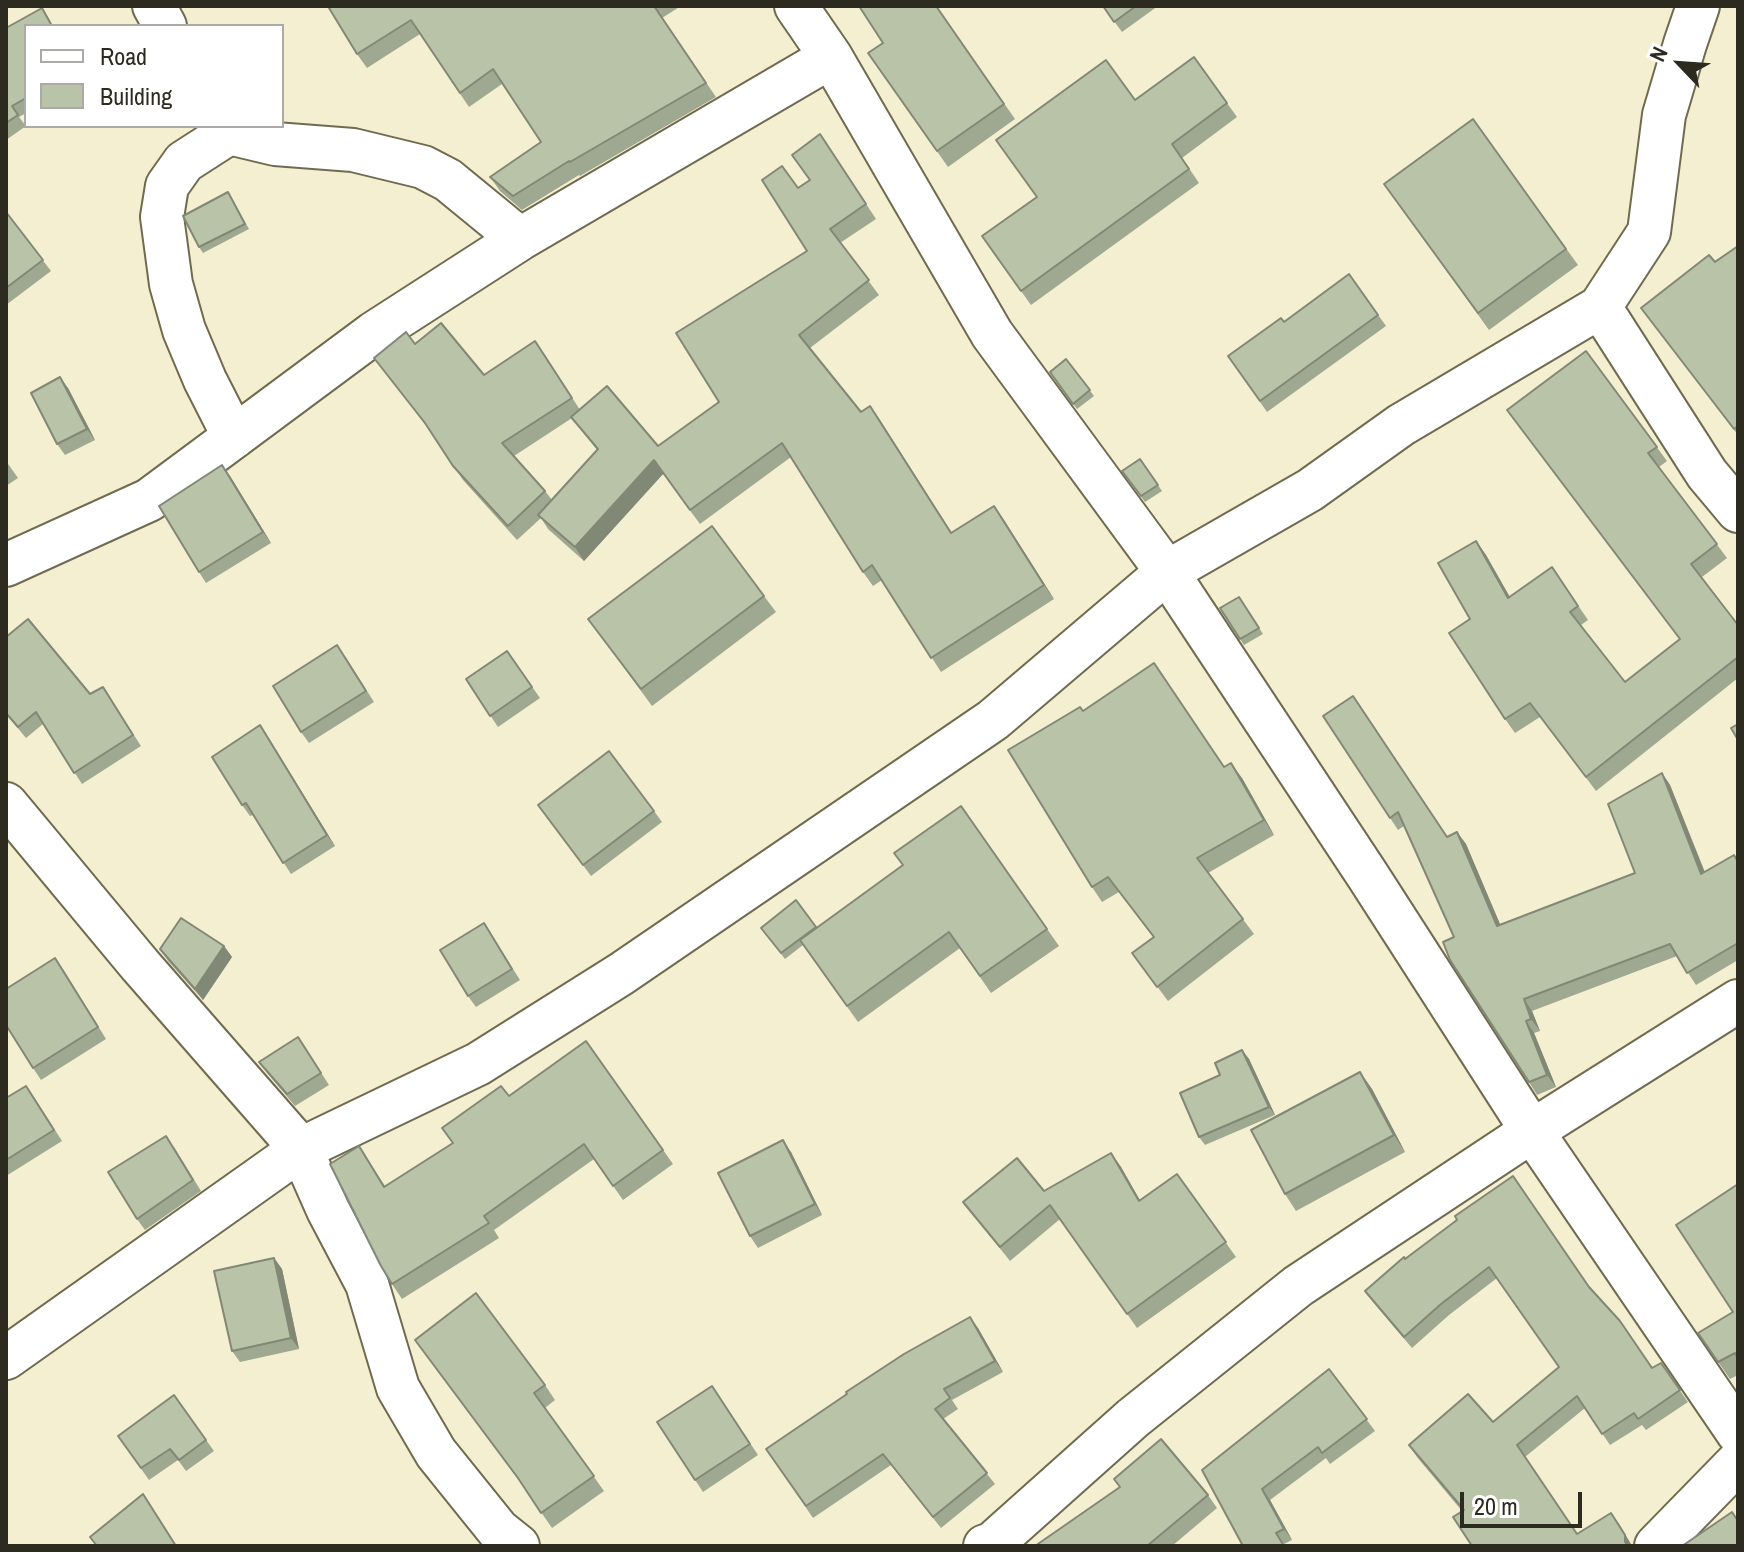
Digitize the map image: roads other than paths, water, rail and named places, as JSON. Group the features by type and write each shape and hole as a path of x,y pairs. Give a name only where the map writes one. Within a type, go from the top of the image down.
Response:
{"street":[{"path":"154,6 164,24"},
{"path":"796,6 831,57 992,334 1167,572 1532,1131 1738,1433"},
{"path":"6,1358 301,1149 478,1064 621,974 993,720 1167,572 1310,490 1401,425 1600,307 1649,232 1664,115 1698,6"},
{"path":"6,565 149,500 374,333 520,239 831,57"},
{"path":"234,437 184,330 171,284 162,217 167,186 184,162 227,129 275,144 353,150 423,167 448,180 520,239"},
{"path":"1600,307 1707,474 1738,511"},
{"path":"6,804 140,965 301,1149 328,1210 367,1284 398,1388 436,1453 498,1530 518,1546"},
{"path":"985,1546 992,1544 1133,1418 1298,1286 1532,1131 1738,1001"},
{"path":"1656,1546 1738,1462"}]}
